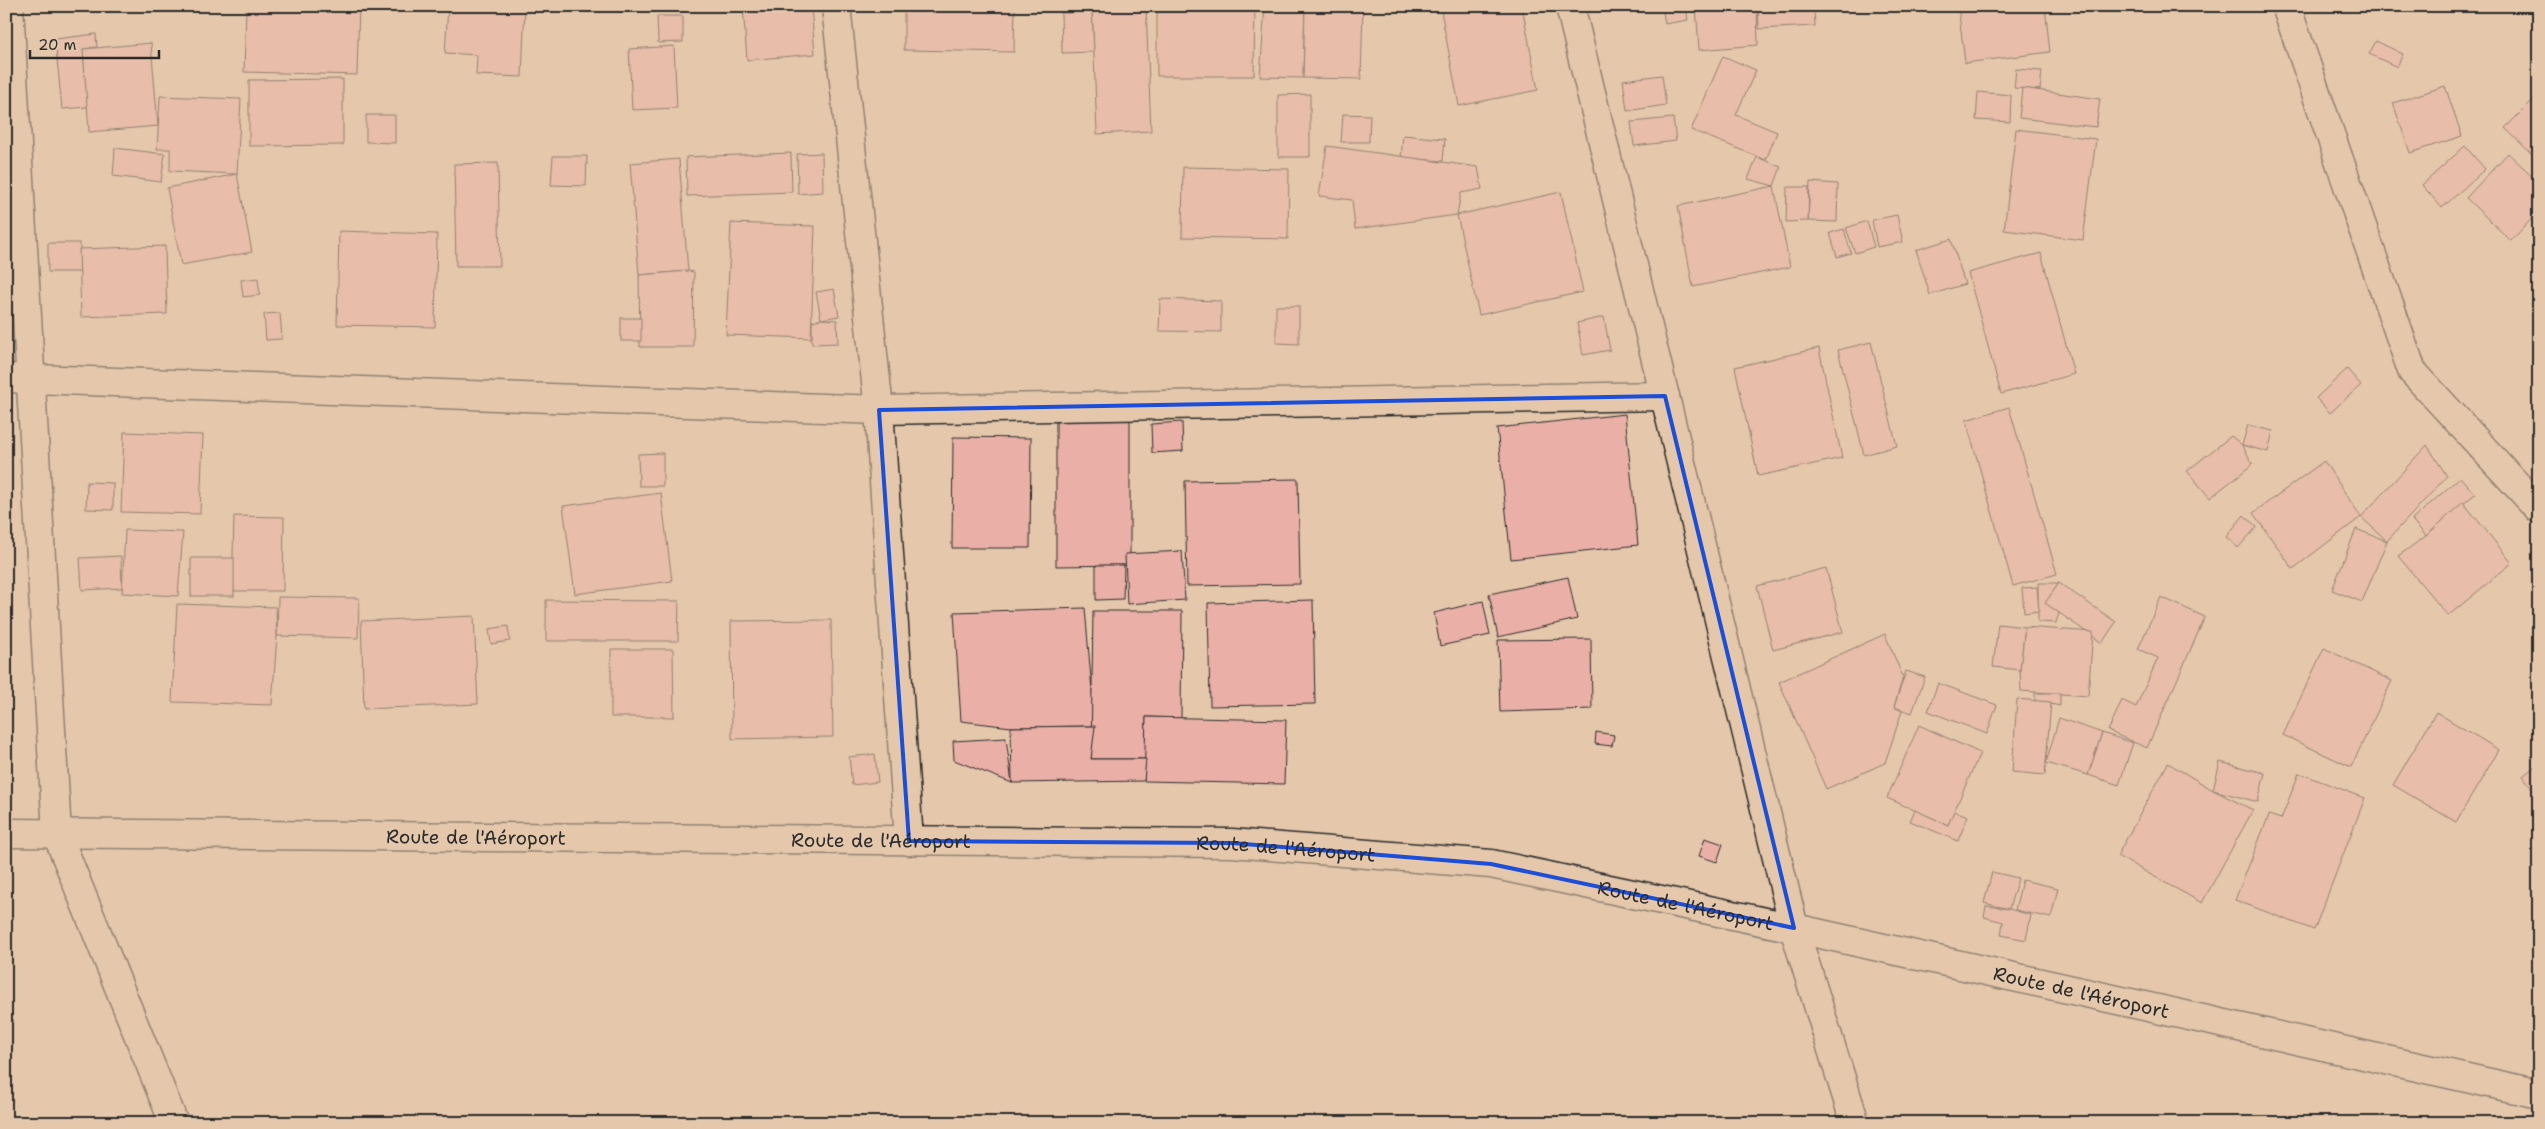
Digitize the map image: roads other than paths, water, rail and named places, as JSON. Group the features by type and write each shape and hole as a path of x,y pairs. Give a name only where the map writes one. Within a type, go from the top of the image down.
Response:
{"street":[{"path":"9,6 18,378 57,834 174,1123"},
{"path":"836,6 879,410 909,841"},
{"path":"1570,6 1794,928 1854,1123"},
{"path":"2286,6 2412,371 2539,510"},
{"path":"18,378 879,410 1664,396"},
{"name":"Route de l'Aéroport","path":"6,833 1232,843 1491,864 1794,928 2539,1094"}]}
